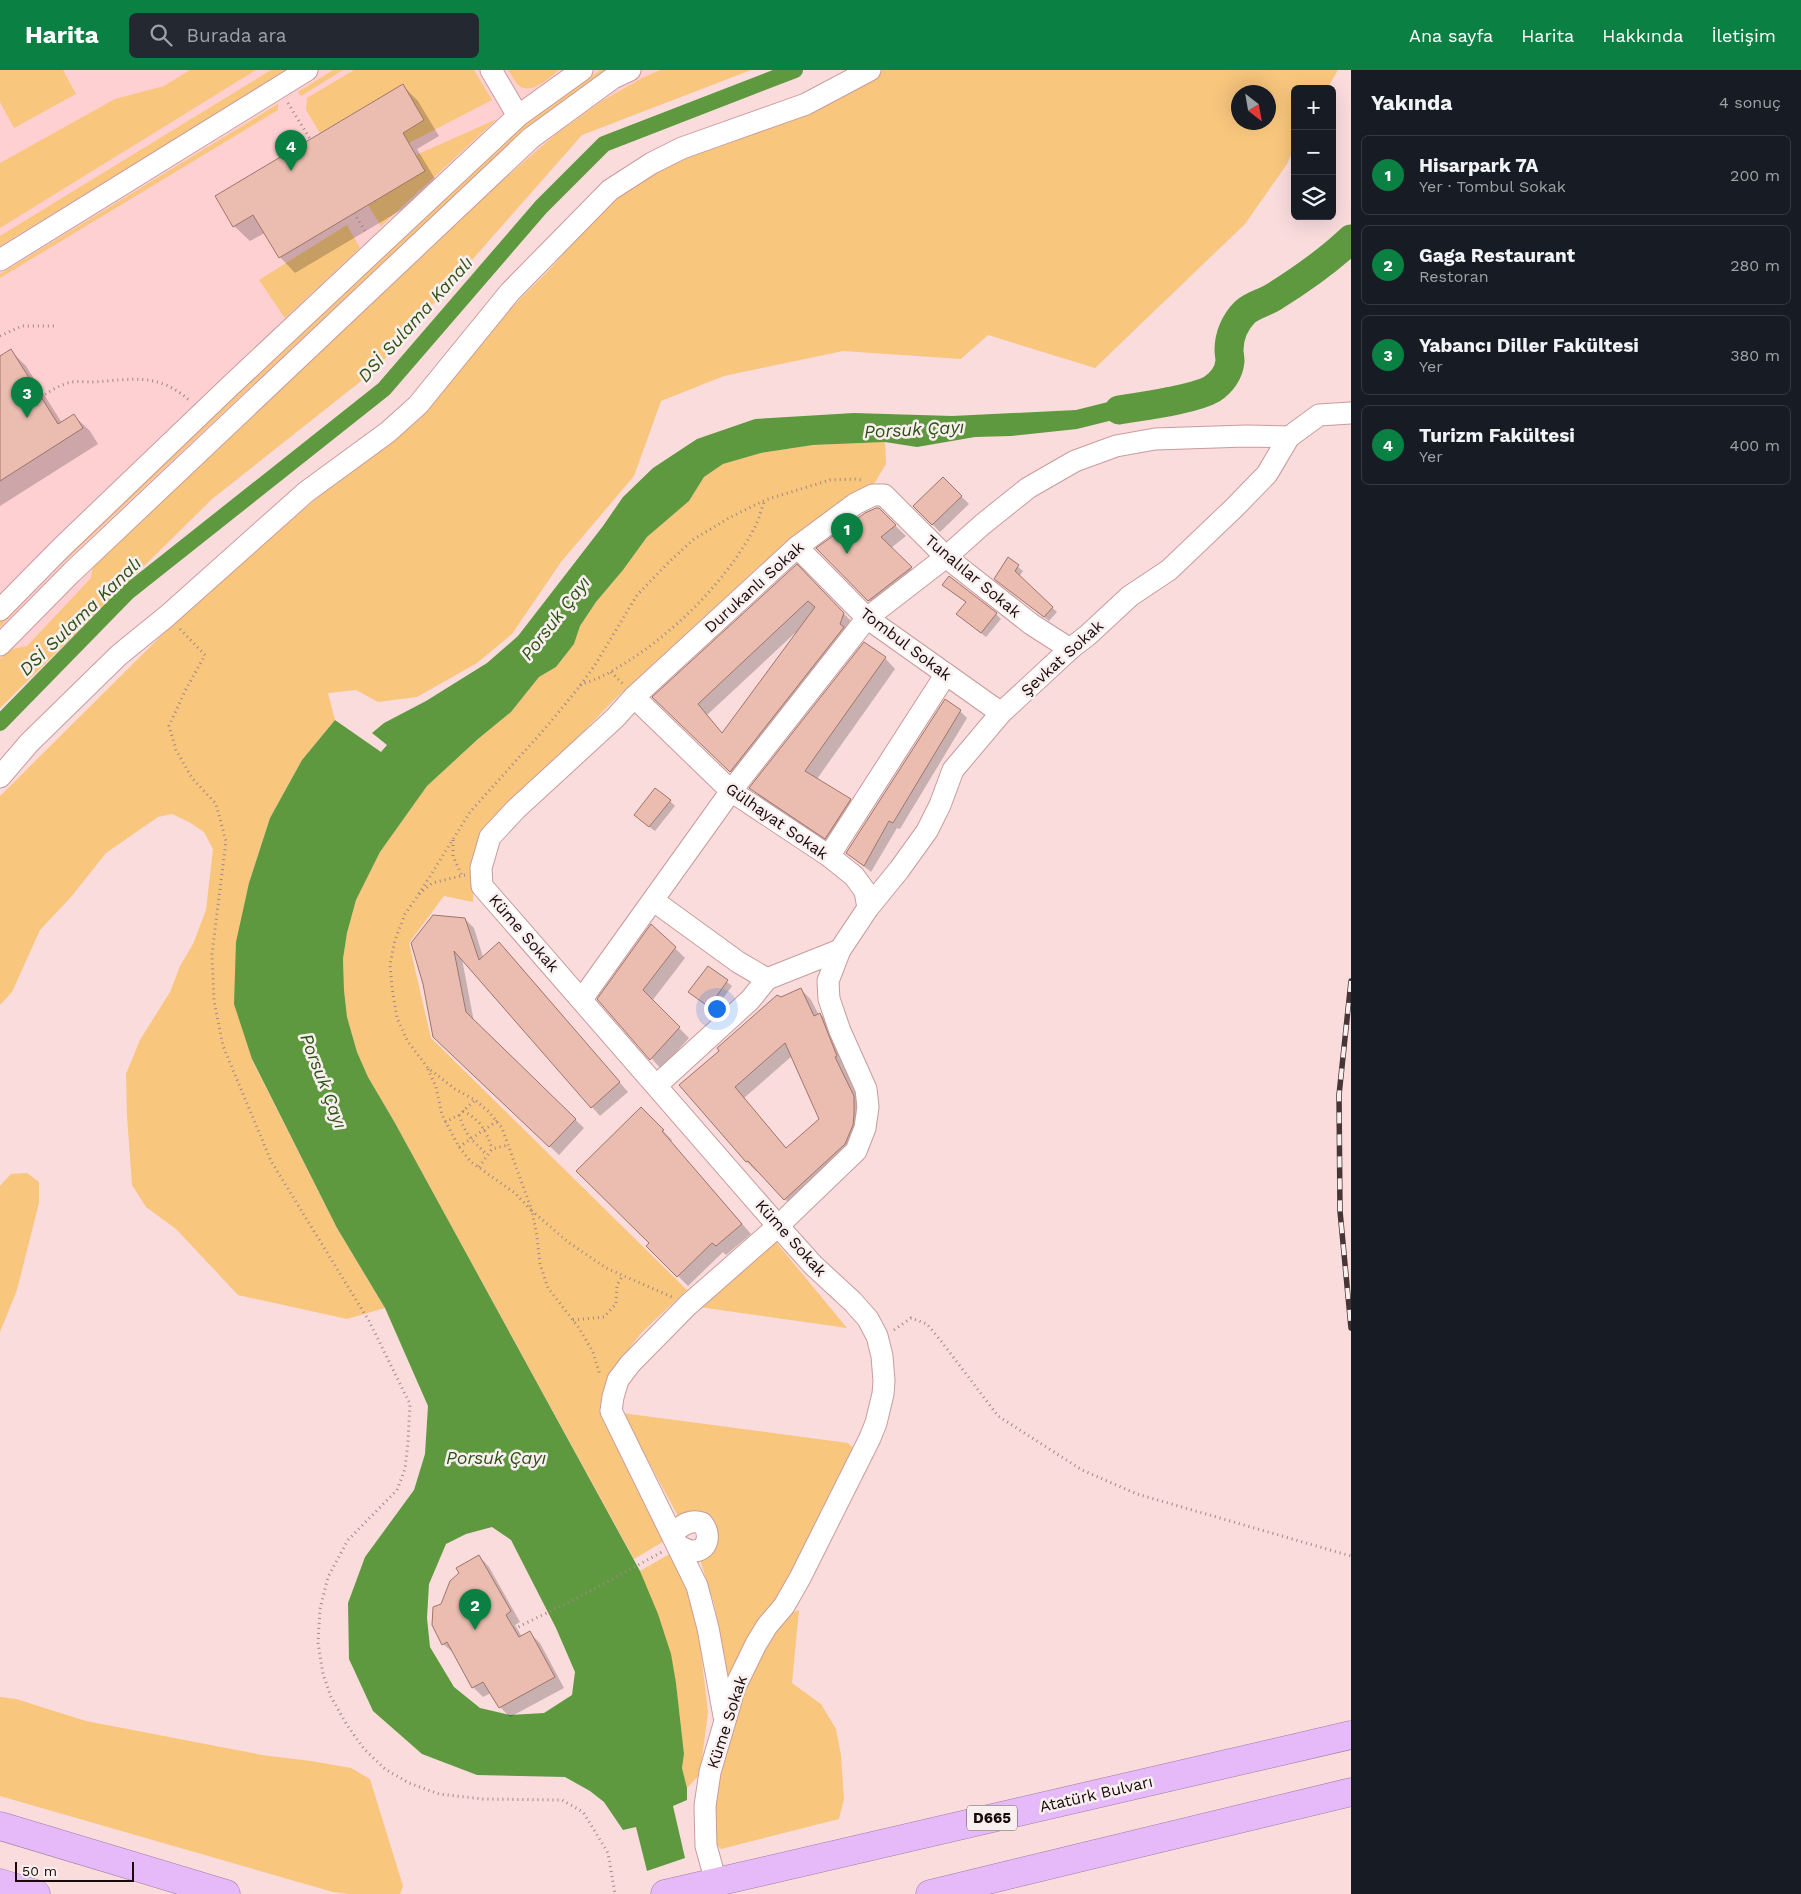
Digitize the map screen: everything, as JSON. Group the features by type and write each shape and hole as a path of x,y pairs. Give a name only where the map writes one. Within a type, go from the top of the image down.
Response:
{"highway":[{"name":"Atatürk Bulvarı","path":"665,1894 1351,1735"},
{"path":"930,1894 1351,1792"},
{"path":"0,1826 226,1894"},
{"path":"0,1883 36,1894"}],"street":[{"path":"0,260 308,70"},
{"path":"491,70 518,116"},
{"path":"0,610 61,548 202,412 518,116 582,70"},
{"path":"0,645 72,572 531,138 613,78 630,70"},
{"path":"0,777 29,743 119,655 167,616 306,492 388,432 418,406 510,292 610,190 652,163 682,148 806,104 870,70"},
{"path":"582,999 731,791 867,618 946,557 1028,488 1075,461 1116,446 1155,439 1246,436 1289,437 1318,415 1351,414"},
{"name":"Şevkat Sokak","path":"613,1397 618,1380 630,1364 688,1305 778,1226 856,1151 865,1128 868,1107 866,1089 840,1031 829,998 828,981 840,950 868,908 927,831 940,805 953,770 1001,714 1070,649 1130,596 1169,570 1234,508 1267,474 1289,437"},
{"name":"Durukanlı Sokak","path":"634,697 797,547 855,504 873,495 884,496"},
{"name":"Tunalılar Sokak","path":"884,496 946,557 1031,624 1070,649"},
{"name":"Tombul Sokak","path":"797,547 867,618 1001,714"},
{"path":"829,856 946,674"},
{"name":"Gülhayat Sokak","path":"634,697 731,791 829,856 854,876 865,891 868,908"},
{"name":"Küme Sokak","path":"634,697 616,718 516,809 490,837 481,868 482,886 778,1226 813,1265 853,1302 868,1319 877,1336 882,1356 884,1380 879,1410 870,1438 800,1578 784,1606 756,1644 735,1687 710,1772 705,1806 706,1846 716,1882"},
{"path":"654,901 738,962 767,978"},
{"path":"656,1085 750,1000 767,978 840,950"},
{"path":"613,1397 611,1411 697,1586 708,1628 725,1719"}],"path":[{"path":"279,88 310,139"},
{"path":"354,213 372,241"},
{"path":"0,336 22,326 56,326"},
{"path":"41,397 72,382 134,378 150,380 176,391 202,412"},
{"path":"613,1397 601,1377 593,1352 548,1288 540,1264 532,1210 502,1128 475,1100 455,1089 428,1068 408,1042 397,1018 391,972 390,964 395,940 405,914 420,894 470,812 548,725 580,686 595,665 637,595 669,562 694,539 729,518 765,500 830,480 854,478 868,482"},
{"path":"580,686 611,672 655,642 713,588 755,528 765,500"},
{"path":"167,616 205,655 185,691 169,726 176,750 192,778 216,804 226,841 212,954 214,1001 223,1046 271,1161 369,1321 410,1404 405,1469 397,1490 348,1540 328,1577 320,1609 318,1643 323,1674 328,1689 347,1725 364,1749 385,1769 409,1783 439,1794 484,1799 562,1800 583,1812 608,1853 615,1894"},
{"path":"453,840 453,856 462,876"},
{"path":"420,894 432,882 462,876 470,875 482,886"},
{"path":"428,1068 436,1087 445,1122 459,1147 471,1162 515,1193 568,1242 606,1268 688,1305"},
{"path":"445,1122 459,1115 475,1100"},
{"path":"463,1111 470,1114 484,1128 488,1134 492,1149"},
{"path":"459,1115 465,1132 486,1154"},
{"path":"459,1147 484,1128 497,1121"},
{"path":"479,1168 486,1154 492,1149 508,1145"},
{"path":"572,1320 604,1317 616,1304 617,1285 622,1275"},
{"path":"877,1336 886,1336 911,1318 927,1324 998,1416 1082,1470 1138,1494 1351,1556"},
{"path":"514,1628 646,1562"}],"shaded area":[{"path":"0,70 751,70 582,135 375,370 212,499 0,708"},
{"path":"0,70 63,70 76,94 14,128 0,102"},
{"path":"190,70 256,70 0,228 0,163 115,99 164,86"},
{"path":"271,70 287,70 0,246 0,236"},
{"path":"333,70 343,70 301,96 298,92"},
{"path":"354,70 474,70 492,100 409,143 403,133 424,120 403,84 320,133 306,110 307,98"},
{"path":"508,70 559,70 539,85 528,88 517,84"},
{"path":"600,70 608,70 526,130 49,576 0,627 0,620 46,572 523,126"},
{"path":"660,70 751,70 582,135 375,370 212,499 0,708 0,659 8,650 27,646 91,578 93,564 400,277 465,213 556,134 602,101"},
{"path":"882,70 1338,70 1329,85 1291,85 1291,156 1287,164 1245,224 1095,368 988,335 961,359 843,351 724,376 661,401 634,476 561,562 512,634 477,663 417,697 378,702 356,690 328,693 335,720 302,760 270,818 249,883 252,1060 337,1228 385,1308 347,1319 238,1295 176,1229 146,1207 132,1185 127,1116 126,1074 140,1040 170,992 180,966 193,944 206,910 213,849 204,832 172,814 158,817 106,853 71,897 40,930 12,992 0,1005 0,796 164,633 217,584 337,481 419,420 509,310 548,271 604,209 636,183 685,159 746,137 824,104 869,80"},
{"path":"278,104 278,110 0,278 0,274"},
{"path":"497,119 381,226 368,205 425,171 416,155"},
{"path":"347,225 360,248 285,318 259,280"},
{"path":"885,442 886,464 871,489 790,538 614,700 483,835 475,859 473,902 444,896 409,943 431,1038 687,1290 642,1332 613,1369 600,1414 666,1540 634,1559 368,1077 357,1052 347,1017 343,959 347,933 356,900 380,852 427,786 478,739 511,712 539,677 556,667 574,644 580,626 596,602 647,537 689,501 704,477 723,464 761,453 813,445"},
{"path":"27,1173 39,1182 39,1203 17,1290 0,1332 0,1186 11,1174"},
{"path":"776,1242 847,1328 699,1307"},
{"path":"622,1413 848,1443 856,1451 796,1569 729,1682 715,1607 700,1558 713,1546 682,1516 678,1516"},
{"path":"673,1552 698,1627 708,1712 700,1774 687,1788 682,1768 684,1754 676,1683 640,1571"},
{"path":"799,1610 792,1683 821,1704 836,1729 841,1755 844,1799 839,1819 721,1849 715,1835 715,1810 720,1778 740,1707 752,1674 773,1632 788,1616"},
{"path":"0,1697 16,1699 86,1721 262,1755 351,1768 370,1779 403,1886 400,1894 349,1894 333,1892 0,1796"}],"water":[{"name":"Porsuk Çayı","path":"1168,387 1173,394 1133,415 1077,429 1011,436 975,437 917,447 885,442 813,445 761,453 723,464 704,477 689,501 647,537 596,602 580,626 574,644 556,667 539,677 511,712 478,739 427,786 380,852 356,900 347,933 343,959 347,1017 357,1052 368,1077 640,1571 658,1614 671,1654 684,1754 682,1768 687,1788 687,1800 673,1806 685,1858 647,1871 636,1827 623,1830 604,1802 590,1791 565,1777 477,1775 422,1754 373,1711 349,1659 348,1603 365,1557 414,1490 425,1454 428,1406 385,1308 337,1228 252,1059 234,1004 236,942 249,883 270,818 302,760 335,720 381,752 387,745 372,733 384,723 426,701 487,663 518,636 603,526 623,497 653,468 697,439 755,419 854,413 952,416 1076,410","holes":["492,1527 511,1540 556,1628 575,1672 572,1695 544,1713 510,1715 480,1708 454,1687 430,1647 427,1618 429,1584 446,1544 466,1534"]}],"building":[{"path":"403,84 424,120 403,133 425,171 279,258 253,215 233,227 215,196"},
{"path":"11,349 58,424 74,414 83,428 0,481 0,356"},
{"path":"943,477 962,496 932,525 913,506"},
{"path":"879,508 896,525 881,537 912,567 868,601 816,548 865,513"},
{"path":"1008,557 1019,565 1015,571 1053,607 1044,617 994,579"},
{"path":"797,564 844,613 840,624 844,627 730,772 652,697","holes":["808,601 815,607 722,733 698,704"]},
{"path":"949,576 997,613 981,633 956,614 966,602 942,585"},
{"path":"864,642 886,657 805,771 851,799 825,839 749,788"},
{"path":"945,699 961,710 893,823 889,821 864,866 846,853"},
{"path":"655,788 671,800 649,827 634,815"},
{"path":"433,915 465,918 479,960 499,942 620,1082 591,1108 454,951 466,1012 576,1119 549,1147 433,1037 423,984 411,943"},
{"path":"651,924 676,947 643,990 680,1027 650,1060 597,999"},
{"path":"708,966 728,980 709,1007 688,992"},
{"path":"801,988 814,1016 820,1013 837,1056 835,1057 854,1096 853,1125 845,1144 784,1200 748,1161 746,1162 679,1085 719,1051 717,1048 777,995 781,997","holes":["785,1043 819,1119 786,1148 735,1087"]},
{"path":"641,1107 664,1130 662,1131 742,1224 716,1246 712,1243 677,1277 646,1246 649,1243 576,1171"},
{"path":"479,1555 511,1611 506,1615 519,1637 530,1631 555,1677 499,1708 483,1682 472,1688 447,1642 442,1645 432,1625 433,1607 441,1604 450,1581 459,1573 456,1568"}],"waterway":[{"name":"DSİ Sulama Kanalı","path":"0,723 128,592 384,389 541,207 604,144 795,70"},
{"name":"Porsuk Çayı","path":"1119,410 1193,396 1215,387 1228,370 1231,334 1238,320 1245,312 1305,276 1351,239"}],"railway":[{"path":"1351,981 1339,1095 1340,1211 1351,1328"}],"place":[{"name":"Turizm Fakültesi","path":"291,171"},
{"name":"Yabancı Diller Fakültesi","path":"27,418"},
{"name":"Hisarpark 7A","path":"847,554"},
{"name":"Gaga Restaurant","path":"475,1630"}]}
